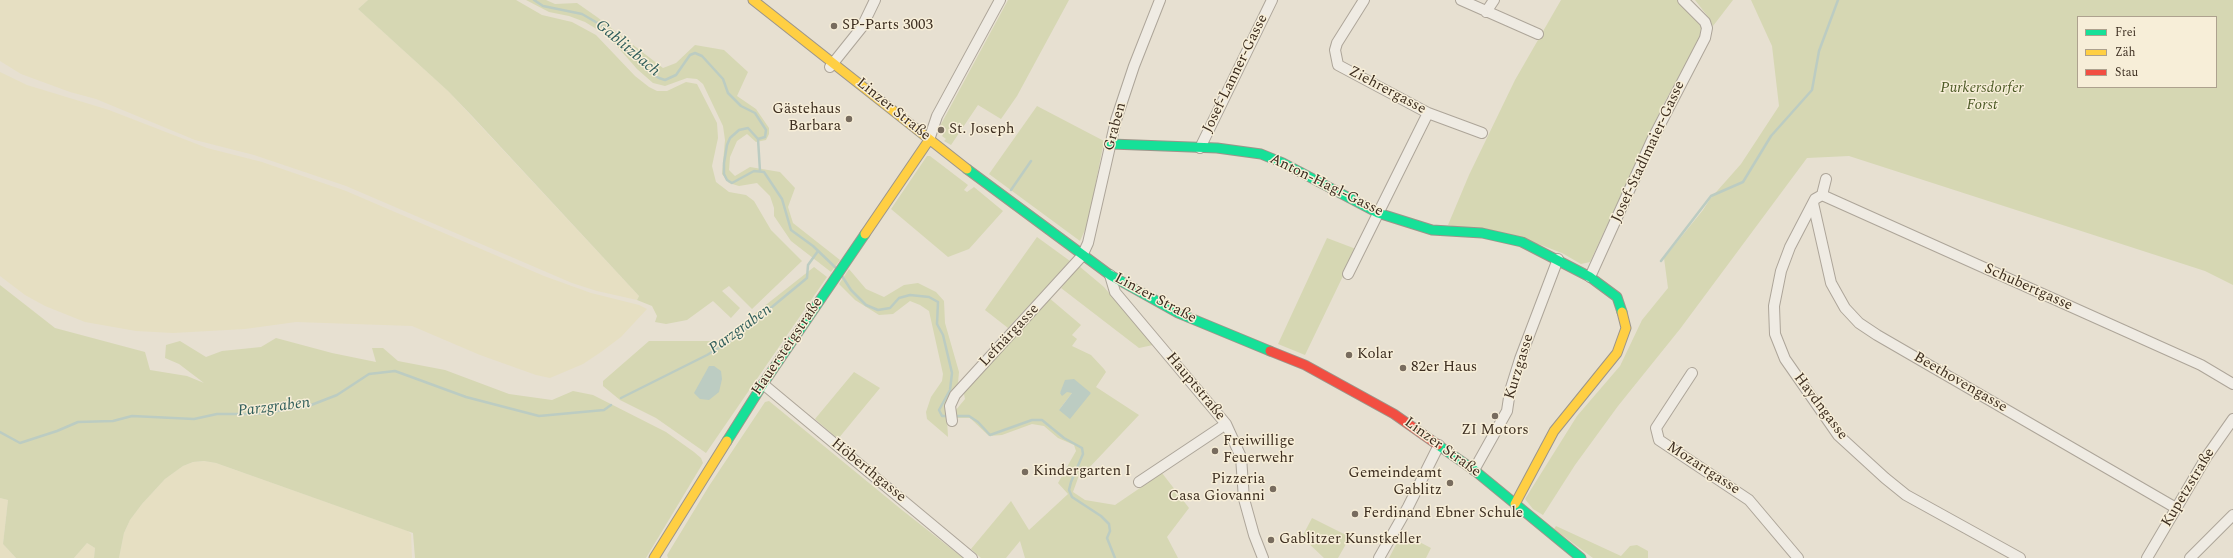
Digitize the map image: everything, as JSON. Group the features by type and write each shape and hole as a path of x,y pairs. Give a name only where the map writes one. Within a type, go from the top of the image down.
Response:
{"street":[{"name":"Linzer Straße","path":"753,0 831,66 1110,276 1178,313 1305,365 1339,382 1394,414 1474,470 1581,558"},
{"path":"831,66 862,27 875,0"},
{"path":"929,140 937,116 1000,0"},
{"name":"Graben","path":"1082,256 1088,243 1116,120 1133,67 1160,0"},
{"name":"Josef-Lanner-Gasse","path":"1200,148 1272,0"},
{"name":"Ziehrergasse","path":"1364,0 1334,50 1338,65 1428,113 1482,133"},
{"path":"1461,0 1538,34"},
{"path":"1486,12 1494,0"},
{"name":"Josef-Stadlmaier-Gasse","path":"1590,277 1652,140 1705,38 1707,28 1701,18 1683,0"},
{"path":"1348,274 1428,113"},
{"name":"Hauersteigstraße","path":"655,558 763,384 846,259 929,140"},
{"name":"Anton-Hagl-Gasse","path":"1111,144 1242,150 1261,154 1283,163 1378,213 1432,230 1482,233 1522,242 1558,259 1590,277 1617,297 1625,319 1626,328 1617,353 1554,431 1515,504"},
{"path":"1822,195 1826,179"},
{"name":"Haydngasse","path":"1822,195 1816,197 1784,260 1774,306 1775,334 1785,358 1838,435 1884,478 1906,495 2020,558"},
{"name":"Schubertgasse","path":"1822,195 2201,365 2233,384"},
{"name":"Beethovengasse","path":"1813,203 1831,283 1845,308 1859,323 1877,335 2176,508"},
{"name":"Lefnärgasse","path":"951,416 950,406 954,395 1082,256"},
{"name":"Kurzgasse","path":"1474,470 1507,411 1510,391 1520,359 1558,259"},
{"name":"Hauptstraße","path":"1110,276 1115,292 1226,424 1241,457 1244,500 1254,535 1263,558"},
{"name":"Mozartgasse","path":"1692,373 1656,428 1659,440 1678,455 1749,500 1798,558"},
{"name":"Höberthgasse","path":"763,384 972,558"},
{"name":"Kupetzstraße","path":"2147,558 2207,456 2233,419"},
{"path":"1139,482 1226,424"},
{"path":"1379,558 1408,507 1439,445"},
{"path":"2190,558 2233,516"}],"shaded area":[{"path":"0,0 368,0 358,9 448,91 639,296 637,300 597,291 572,283 346,186 254,155 195,140 96,99 70,92 21,74 0,61"},
{"path":"0,72 27,85 109,110 207,148 262,162 346,191 544,276 591,293 639,305 647,309 621,337 601,352 583,364 550,378 536,375 480,355 412,326 296,322 245,329 173,333 136,331 85,322 45,306 25,295 0,276"},
{"path":"709,366 714,366 721,371 722,379 719,392 709,400 700,399 694,393"},
{"path":"1074,379 1091,393 1070,419 1059,410 1072,393 1067,392 1062,396 1060,393 1065,380"},
{"path":"204,461 216,463 408,531 411,534 412,558 119,558 124,533 130,520 142,504 165,479 183,466 193,462"},
{"path":"0,498 8,500 3,544 16,558 0,558"},
{"path":"87,543 95,548 94,558 74,558"}],"green space":[{"path":"368,0 516,0 542,15 572,22 596,35 635,76 649,87 657,91 667,91 686,82 697,84 717,123 718,138 712,166 716,182 729,192 746,195 754,201 771,230 802,261 752,309 729,286 722,291 740,308 731,318 713,301 687,320 666,324 655,322 657,316 652,306 637,300 639,296 473,117 448,91 358,9"},
{"path":"526,0 546,0 555,4 577,3 663,68 676,63 695,45 724,50 748,72 737,96 756,109 769,128 769,134 766,140 756,142 747,134 737,141 730,157 729,170 735,176 750,167 780,172 795,188 788,207 793,223 840,260 831,272 791,241 774,216 774,208 770,196 757,183 739,186 729,183 722,174 725,140 723,126 703,84 697,79 687,78 665,86 653,83 637,69 608,36 585,22 569,16 549,12"},
{"path":"1008,0 1069,0 1017,96 1001,119 978,105 951,145 944,141 946,139 942,136 946,130 940,126"},
{"path":"1561,0 1677,0 1700,23 1701,27 1700,38 1663,105 1590,262 1581,264 1562,253 1541,245 1448,225 1469,175 1515,80"},
{"path":"1695,0 1733,0 1713,26 1709,18"},
{"name":"Purkersdorfer Forst","path":"1751,0 2233,0 2233,285 2205,271 1849,156 1807,158 1680,329 1618,406 1575,465 1543,515 1533,509 1525,499 1577,416 1620,366 1642,320 1668,288 1664,258 1703,210 1710,199 1741,164 1779,106 1772,46"},
{"path":"1037,106 1104,141 1088,223 1080,241 989,174"},
{"path":"927,156 930,156 968,185 964,190 967,192 974,187 1003,211 969,249 948,257 891,209"},
{"path":"1037,237 1070,261 1008,328 985,310"},
{"path":"1327,238 1356,249 1305,355 1278,344"},
{"path":"1079,266 1104,287 1153,345 1139,348 1061,288"},
{"path":"814,267 827,277 706,453 656,418 620,400 603,386 603,381 649,341 720,341"},
{"path":"849,269 866,289 884,297 904,285 918,283 936,292 944,301 945,323 959,372 958,383 950,395 947,419 948,437 927,419 926,412 931,397 942,381 943,374 929,311 910,301 893,314 879,315 855,300 839,284"},
{"path":"0,285 55,328 145,352 150,370 187,376 204,383 179,364 165,358 166,345 180,341 206,357 222,351 261,347 276,338 332,353 376,362 372,348 383,348 398,361 445,370 509,394 552,400 573,391 593,395 666,432 694,452 701,458 703,463 646,558 415,558 413,533 216,463 204,461 193,462 183,466 165,479 142,504 130,520 124,533 119,558 94,558 95,548 87,543 74,558 16,558 3,544 8,500 0,498"},
{"path":"1048,297 1081,325 1072,335 1077,339 1072,346 1091,355 1106,372 1096,387 1139,415 1087,470 1082,467 1073,492 1085,500 1115,505 1162,473 1189,508 1167,537 1178,558 1025,558 1020,541 1006,558 981,558 971,549 1011,501 1029,530 1068,494 1058,483 1076,451 1074,445 1058,438 1044,426 1032,424 1002,435 989,436 970,418 955,418 955,411 965,399 963,389","holes":["1064,387 1091,393 1059,410 1072,393 1070,391 1060,393"]},
{"path":"854,372 880,388 838,439 815,419"},
{"path":"769,401 963,558 668,558 667,555 709,486 765,402"},
{"path":"1312,518 1350,537 1338,558 1324,558 1302,537"},
{"path":"1556,526 1621,556 1630,546 1637,545 1648,551 1648,558 1593,558 1554,529"},
{"path":"1402,533 1431,548 1426,558 1389,558"}],"waterway":[{"name":"Gablitzbach","path":"534,0 543,6 582,14 601,25 608,30 649,72 659,78 665,80 676,75 690,55 695,53 702,56 723,79 728,93 741,106 755,113 766,130 765,137 758,139 748,128 739,130 730,138 727,145 724,163 724,174 727,180 732,183 754,171 764,172 782,199 791,230 813,246 837,269"},
{"path":"1661,261 1711,196 1743,182 1771,136 1812,90 1819,51 1838,0"},
{"path":"758,139 760,171"},
{"path":"1011,190 1031,161"},
{"name":"Parzgraben","path":"621,398 707,355 732,340 807,278 808,265 818,251"},
{"name":"Gablitzbach","path":"842,276 851,290 866,305 878,310 890,308 899,298 910,295 929,297 938,302 937,324 943,335 952,373 950,390 939,410 942,416 948,416"},
{"name":"Parzgraben","path":"0,432 20,443 57,431 78,422 113,421 132,416 194,419 217,414 256,414 306,407 337,395 369,374 395,371 466,397 539,416 604,410 611,405"},
{"name":"Gablitzbach","path":"953,416 969,416 978,422 990,435 1032,420 1042,420 1064,438 1082,448 1083,454 1069,490 1072,497 1101,516 1109,524 1110,531 1107,538 1115,558"}],"traffic: fast":[{"path":"1111,144 1217,148 1261,154 1283,163 1378,213 1432,230 1482,233 1522,242 1590,277 1617,297 1622,312"},
{"path":"967,169 1110,275 1178,313 1270,351"},
{"path":"727,441 763,384 865,234"},
{"path":"1438,445 1474,470 1581,558"}],"traffic: slow":[{"path":"753,0 967,169"},
{"path":"865,234 929,140"},
{"path":"1515,504 1554,431 1617,353 1626,328 1622,312"},
{"path":"654,558 727,441"}],"traffic: jam":[{"path":"1270,351 1305,365 1394,414 1438,445"}],"place":[{"name":"SP-Parts 3003","path":"834,26"},
{"name":"Gästehaus Barbara","path":"849,119"},
{"name":"St. Joseph","path":"941,130"},
{"name":"Kolar","path":"1349,355"},
{"name":"82er Haus","path":"1403,368"},
{"name":"ZI Motors","path":"1495,416"},
{"name":"Freiwillige Feuerwehr","path":"1215,451"},
{"name":"Kindergarten I","path":"1025,472"},
{"name":"Gemeindeamt Gablitz","path":"1450,483"},
{"name":"Pizzeria Casa Giovanni","path":"1273,489"},
{"name":"Ferdinand Ebner Schule","path":"1355,514"},
{"name":"Gablitzer Kunstkeller","path":"1271,540"}]}
